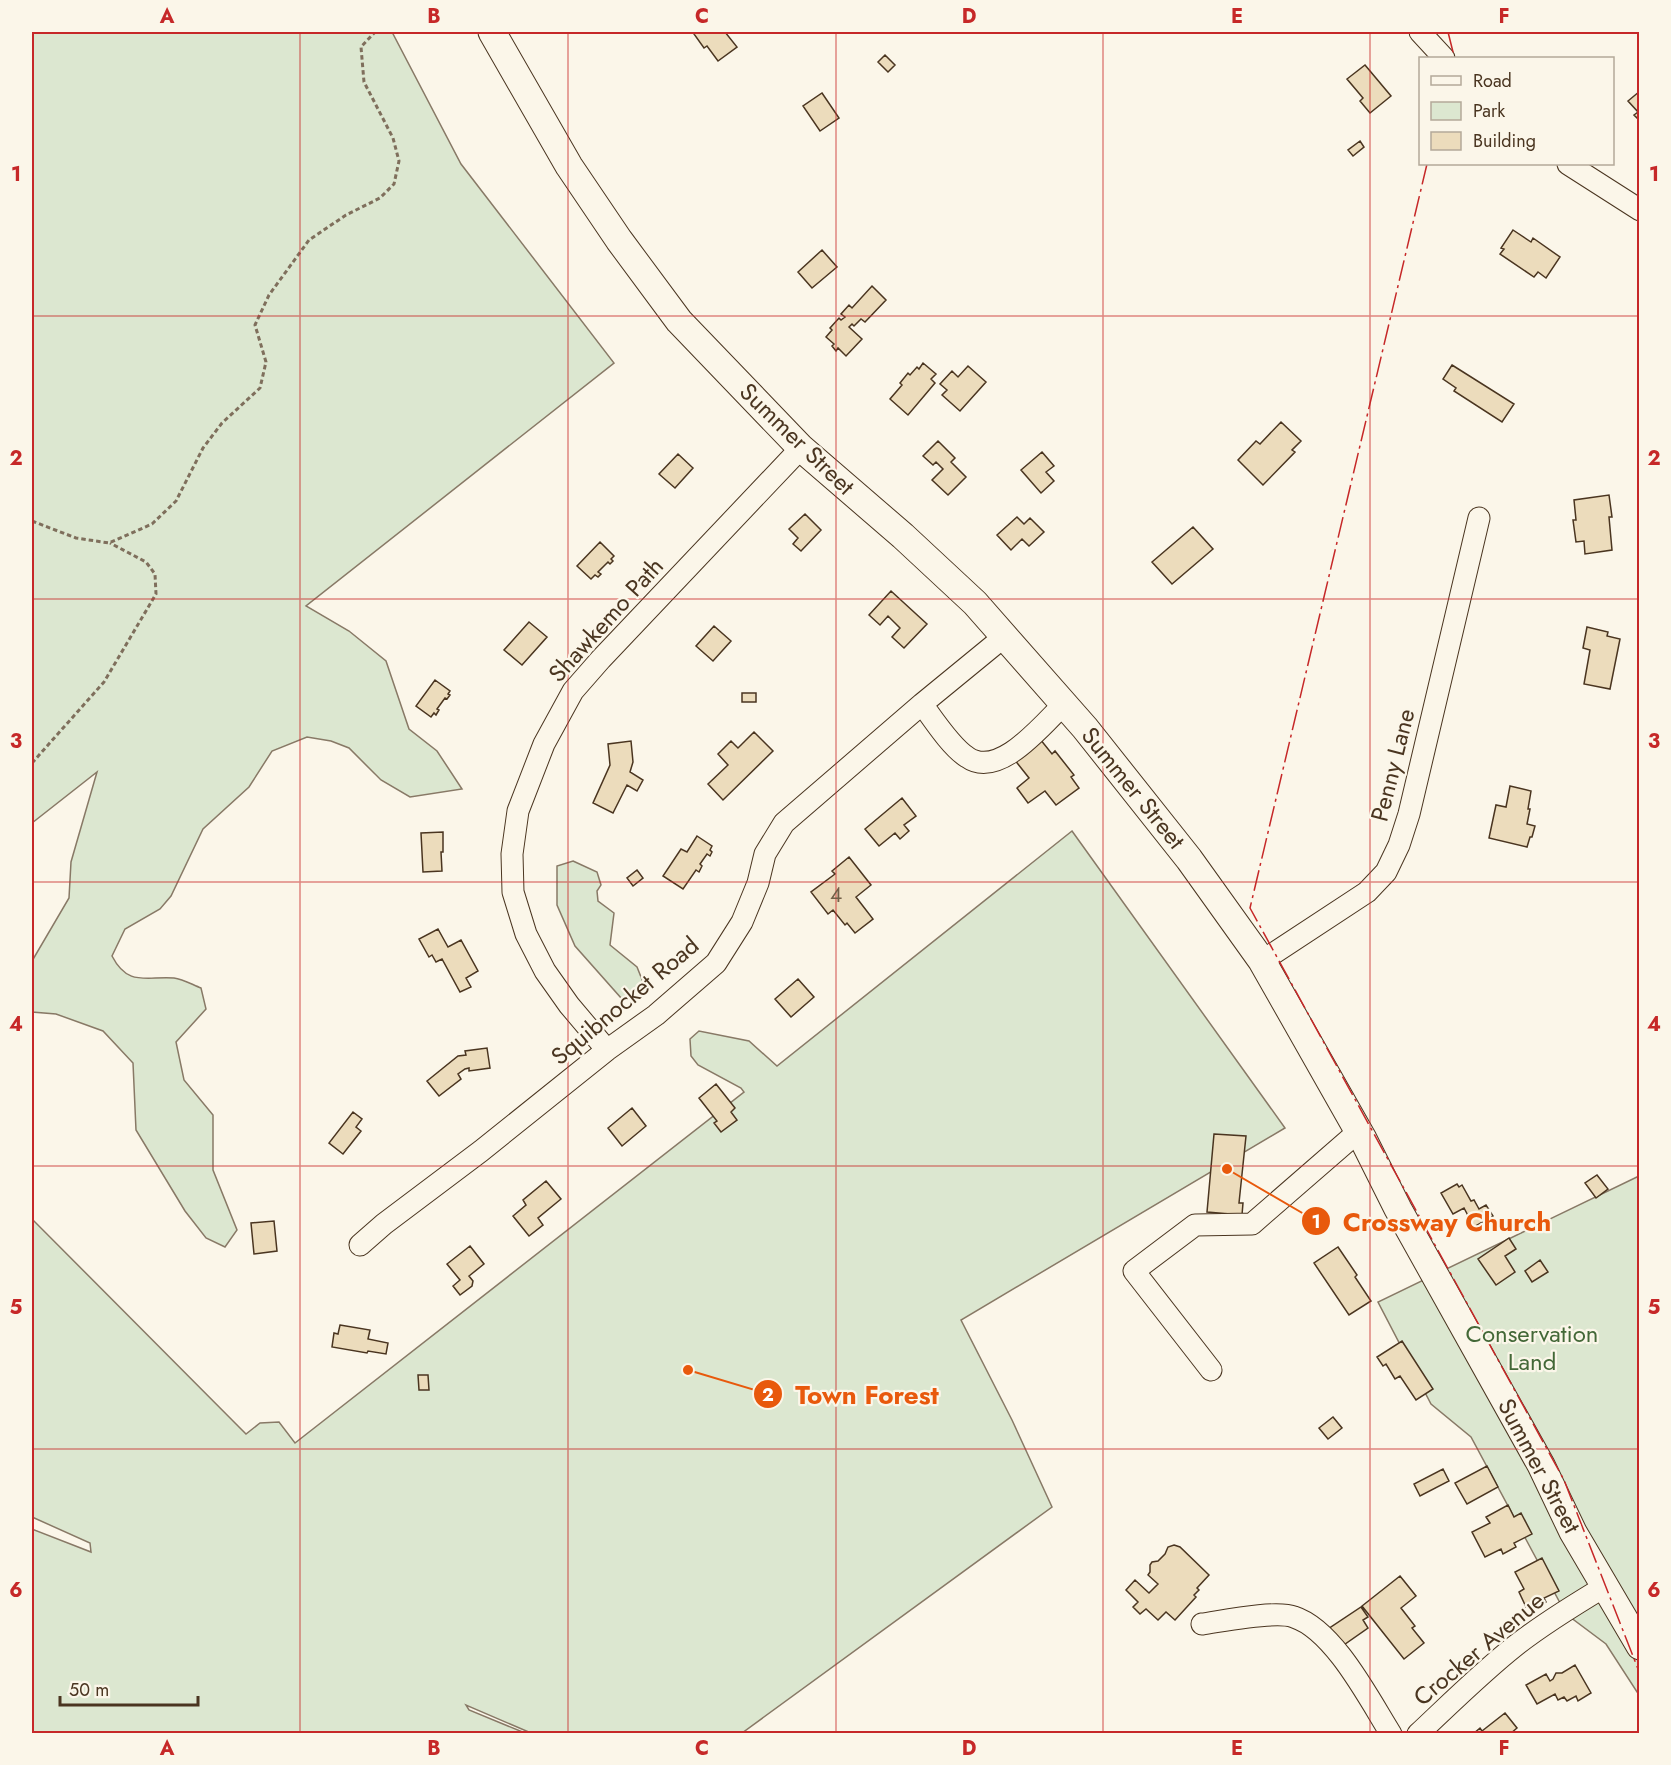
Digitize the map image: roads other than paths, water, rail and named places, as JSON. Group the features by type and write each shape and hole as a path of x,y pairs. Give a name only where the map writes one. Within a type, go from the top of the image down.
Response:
{"main road":[{"name":"Summer Street","path":"492,32 569,166 619,240 679,321 801,448 903,536 975,603 1064,704 1190,859 1262,961 1359,1131 1398,1209 1541,1465 1573,1532 1640,1646"}],"street":[{"path":"1420,32 1443,57"},
{"path":"1570,165 1640,210"},
{"name":"Shawkemo Path","path":"607,1050 569,1005 546,971 526,934 513,892 512,854 518,810 544,744 573,691 801,448"},
{"name":"Penny Lane","path":"1262,961 1367,892 1386,872 1399,845 1409,814 1479,518"},
{"name":"Squibnocket Road","path":"360,1245 607,1050 656,1015 716,963 742,922 758,882 765,854 784,823 1005,636"},
{"path":"922,704 967,758 990,764 1007,756 1064,704"},
{"path":"1211,1370 1134,1270 1195,1225 1252,1224 1359,1131"},
{"name":"Crocker Avenue","path":"1418,1734 1515,1646 1570,1607 1604,1587"},
{"path":"1202,1624 1264,1615 1293,1616 1317,1630 1341,1656 1390,1734"}],"place":[{"name":"Crossway Church","path":"1227,1169"},
{"name":"Town Forest","path":"688,1370"}],"park label":[{"name":"Conservation Land","path":"1532,1348"}]}
